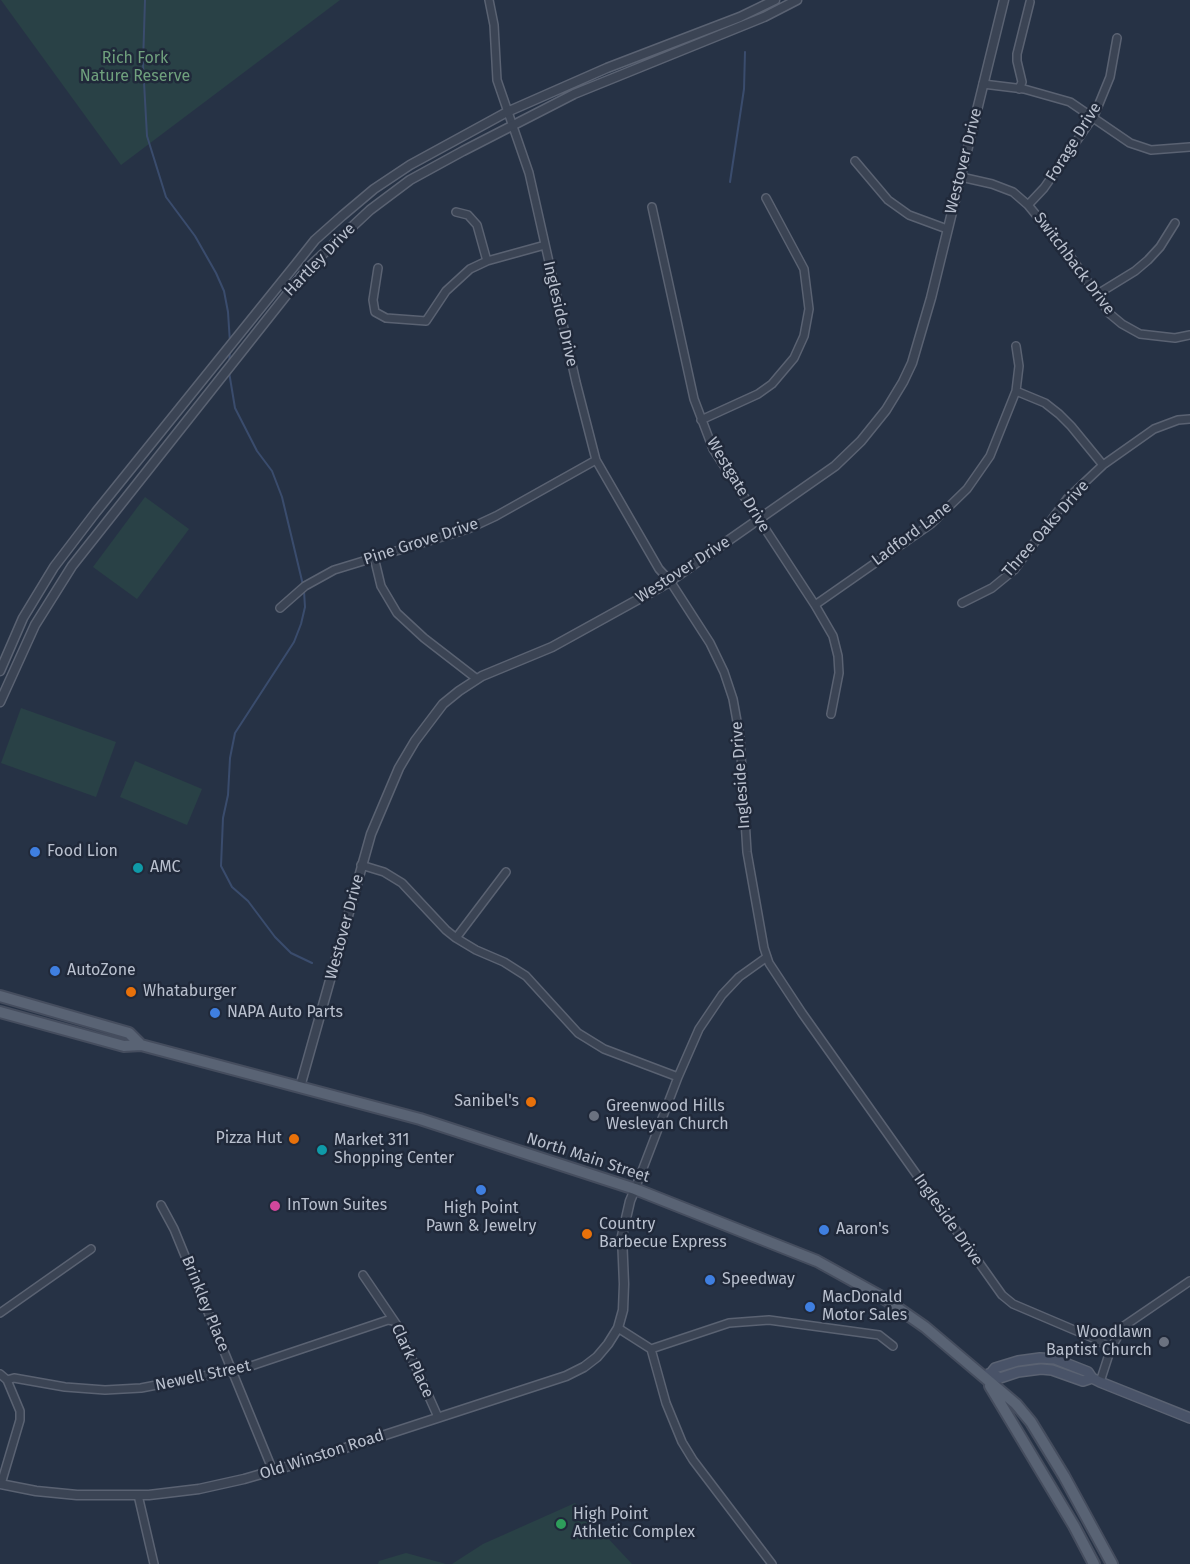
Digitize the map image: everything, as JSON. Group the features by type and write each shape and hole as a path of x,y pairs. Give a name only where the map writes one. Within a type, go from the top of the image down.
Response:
{"main road":[{"name":"North Main Street","path":"0,996 129,1033 141,1045"},
{"name":"North Main Street","path":"0,1012 124,1047 141,1045 420,1119 635,1189 816,1261 882,1297 926,1327 987,1374 1031,1422 1064,1476 1112,1564"},
{"path":"1094,1564 987,1374 995,1368 1040,1358 1055,1359 1088,1372 1096,1380 1190,1418"}],"street":[{"name":"Ingleside Drive","path":"491,0 497,80 529,173 596,460 659,569 670,581 710,643 734,699 740,738 747,852 767,957 776,975 798,1007 1002,1295 1013,1304 1111,1348"},
{"name":"Hartley Drive","path":"0,671 23,618 54,567 315,240 374,189 410,165 507,112 607,68 740,17 774,0"},
{"name":"Hartley Drive","path":"0,702 35,624 72,566 307,269 370,210 410,180 574,94 764,17 797,0"},
{"name":"Westover Drive","path":"300,1087 361,865 382,804 399,768 443,704 477,679 552,647 670,581 835,466 861,441 886,410 912,363 931,298 1004,0"},
{"path":"1019,89 1022,82 1017,54 1030,2"},
{"name":"Forage Drive","path":"1028,205 1044,188 1094,116 1110,77 1117,38"},
{"path":"983,84 1019,89 1070,102 1094,116 1130,143 1151,150 1190,147"},
{"path":"855,161 888,200 909,215 947,229"},
{"name":"Switchback Drive","path":"961,177 992,184 1013,192 1028,205 1072,260 1110,314 1140,334 1175,338 1190,335"},
{"path":"701,420 758,394 772,384 794,358 804,336 809,309 804,269 766,198"},
{"name":"Westgate Drive","path":"652,207 694,399 713,449 815,604 833,636 839,673 831,714"},
{"path":"456,212 468,215 477,225 487,261"},
{"path":"1096,295 1135,271 1148,260 1160,247 1175,223"},
{"path":"378,268 373,300 375,312 387,318 426,321 446,291 461,275 487,261 545,246"},
{"name":"Ladford Lane","path":"815,604 931,524 967,489 990,456 1016,391 1019,366 1016,345"},
{"path":"1016,391 1046,404 1059,414 1103,465"},
{"name":"Three Oaks Drive","path":"962,603 992,588 1014,570 1067,499 1103,465 1154,429 1178,420 1190,419"},
{"name":"Pine Grove Drive","path":"280,608 305,586 325,574 468,529 496,516 596,460"},
{"path":"374,557 381,586 397,613 424,638 477,679"},
{"path":"361,865 384,872 402,883 456,938 504,962 526,976 568,1023 587,1039 625,1058 678,1077"},
{"path":"456,938 506,872"},
{"path":"635,1189 690,1047 709,1013 739,977 767,957"},
{"name":"Old Winston Road","path":"0,1484 36,1491 77,1495 138,1495 199,1490 273,1471 566,1376 597,1357 618,1328 624,1298 622,1236 635,1189"},
{"name":"Brinkley Place","path":"161,1205 174,1229 273,1471"},
{"path":"0,1313 91,1249"},
{"name":"Clark Place","path":"363,1275 394,1322 438,1417"},
{"path":"1096,1380 1124,1326 1190,1281"},
{"name":"Newell Street","path":"6,1380 14,1378 65,1387 105,1390 141,1388 232,1371 290,1354 388,1320 394,1322"},
{"path":"651,1349 729,1323 769,1320 879,1335 893,1346"},
{"path":"618,1328 651,1349 666,1403 682,1442 772,1564"},
{"path":"0,1374 6,1380 20,1411 20,1420 0,1484"},
{"path":"138,1495 154,1564"}],"green space":[{"name":"Rich Fork Nature Reserve","path":"1,0 340,0 121,165"},
{"path":"145,497 189,529 137,599 93,567"},
{"path":"21,708 116,742 96,797 1,763"},
{"path":"135,761 202,789 187,825 120,797"},
{"name":"High Point Athletic Complex","path":"575,1503 632,1564 452,1564 483,1544"},
{"path":"406,1553 446,1564 378,1564 379,1561"}],"waterway":[{"path":"145,0 143,64 147,136 166,197 195,236 224,291 230,343"},
{"path":"730,182 744,89 745,52"},
{"path":"229,364 230,351"},
{"path":"229,372 235,408 257,451 272,471 282,497 303,585"},
{"path":"304,591 305,607 294,642 235,733 223,818 221,866 232,887 248,901 275,937 291,953 312,963"}],"place":[{"name":"Food Lion","path":"35,852"},
{"name":"AMC","path":"138,868"},
{"name":"AutoZone","path":"55,971"},
{"name":"Whataburger","path":"131,992"},
{"name":"NAPA Auto Parts","path":"215,1013"},
{"name":"Sanibel's","path":"531,1102"},
{"name":"Greenwood Hills Wesleyan Church","path":"594,1116"},
{"name":"Pizza Hut","path":"294,1139"},
{"name":"Market 311 Shopping Center","path":"322,1150"},
{"name":"High Point Pawn & Jewelry","path":"481,1190"},
{"name":"InTown Suites","path":"275,1206"},
{"name":"Aaron's","path":"824,1230"},
{"name":"Country Barbecue Express","path":"587,1234"},
{"name":"Speedway","path":"710,1280"},
{"name":"MacDonald Motor Sales","path":"810,1307"},
{"name":"Woodlawn Baptist Church","path":"1164,1342"},
{"name":"High Point Athletic Complex","path":"561,1524"}]}
